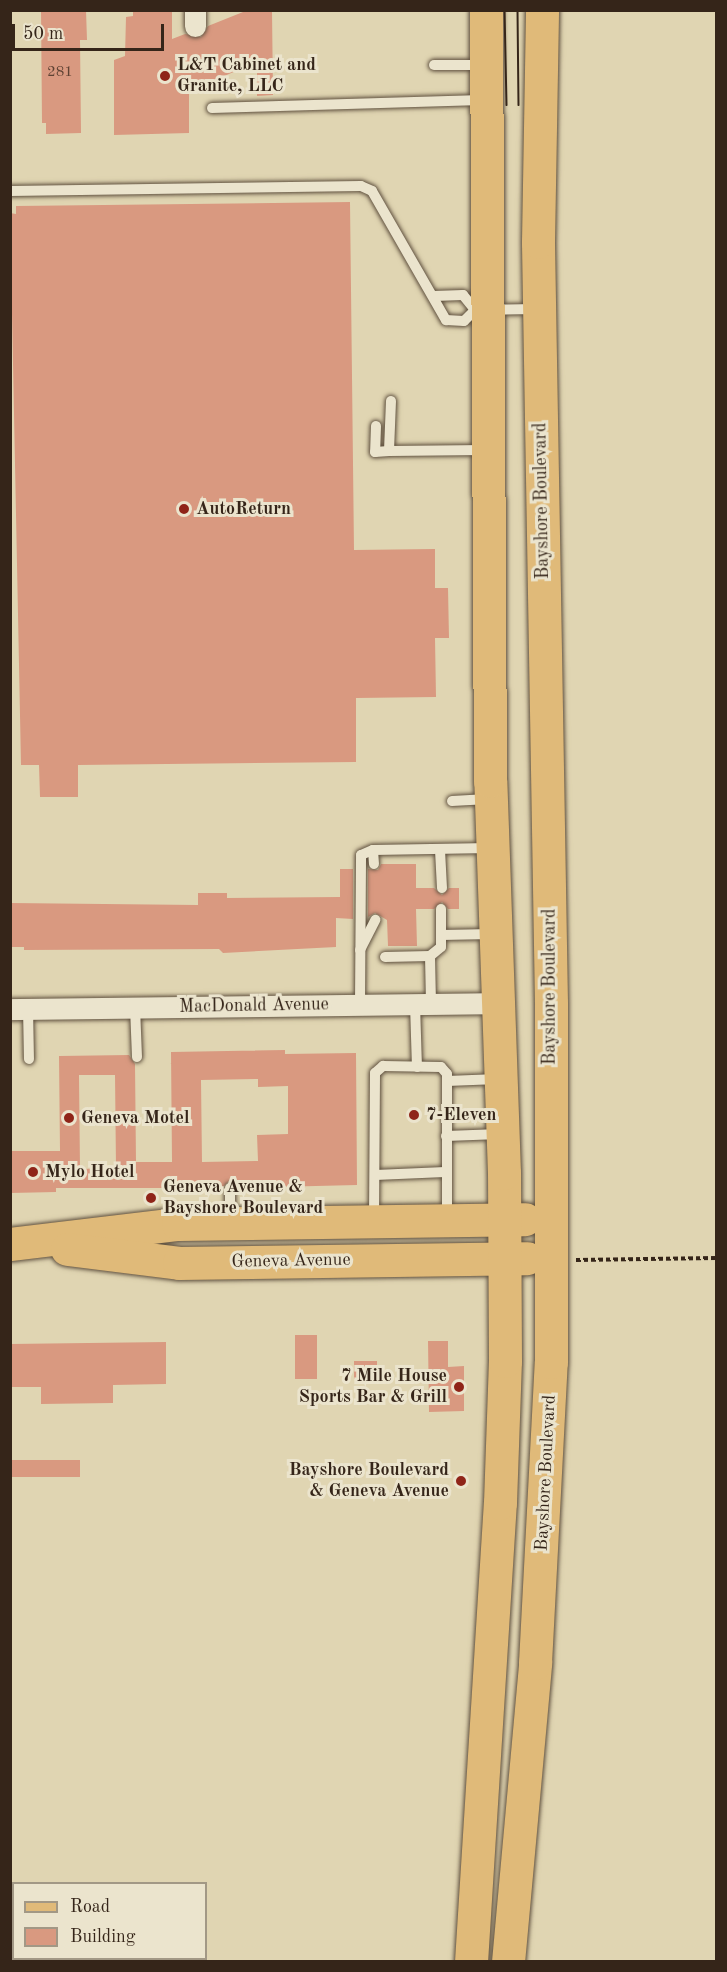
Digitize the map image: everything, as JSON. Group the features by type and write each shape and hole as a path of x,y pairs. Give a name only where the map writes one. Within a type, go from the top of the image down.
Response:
{"main road":[{"path":"471,1962 504,1444 506,1258 491,799 487,450 480,309 486,10"},
{"name":"Bayshore Boulevard","path":"508,1962 545,1506 551,1258 551,1003 539,309 542,10"},
{"name":"Geneva Avenue","path":"21,1244 152,1226 551,1219"},
{"name":"Geneva Avenue","path":"21,1244 179,1263 551,1258"}],"street":[{"name":"MacDonald Avenue","path":"19,1008 498,1003"}],"lane":[{"path":"434,65 485,65"},
{"path":"212,108 485,100"},
{"path":"10,191 361,186 372,191 446,320 464,321 480,309 539,309"},
{"path":"434,296 463,295 480,309"},
{"path":"390,451 391,400"},
{"path":"376,426 375,452 487,450"},
{"path":"452,801 491,799"},
{"path":"360,1004 361,855 373,850 493,848"},
{"path":"373,850 374,864"},
{"path":"440,850 442,888"},
{"path":"385,957 430,956 441,947 441,909"},
{"path":"360,950 375,920"},
{"path":"441,935 495,934"},
{"path":"417,1067 430,956"},
{"path":"135,1007 137,1057"},
{"path":"19,1008 29,1059"},
{"path":"374,1221 375,1073 383,1066 441,1067 447,1081 445,1172 447,1221"},
{"path":"447,1081 501,1079"},
{"path":"446,1136 502,1133"},
{"path":"375,1175 445,1172"},
{"path":"230,1188 230,1223"}],"path":[{"path":"551,1258 717,1258"}],"building":[{"path":"41,10 86,10 87,40 80,40 81,133 46,134 46,123 42,123"},
{"name":"L&T Cabinet and Granite, LLC","path":"133,10 172,10 172,39 185,34 201,37 208,26 248,10 272,10 273,95 257,96 257,62 189,91 189,133 114,135 114,60 125,56 126,17 133,16"},
{"name":"AutoReturn","path":"350,202 354,550 435,549 435,588 448,588 449,638 435,638 436,697 356,698 356,762 78,765 78,797 40,797 39,765 21,765 10,213 16,214 16,206"},
{"path":"381,864 416,864 416,888 434,888 442,895 449,888 459,888 459,909 448,909 442,902 434,909 416,909 417,946 388,946 387,920 375,913 368,917 368,869 378,870"},
{"path":"340,869 353,869 353,919 336,918 336,947 223,953 219,949 24,950 24,947 10,947 10,903 198,905 198,893 227,893 227,898 340,897"},
{"path":"285,1050 285,1054 356,1053 357,1185 237,1188 229,1181 222,1188 56,1188 56,1192 10,1193 10,1151 60,1151 59,1056 129,1055 135,1064 136,1162 172,1162 171,1052","holes":["79,1075 115,1075 116,1168 80,1169","258,1079 258,1087 288,1086 288,1134 257,1135 258,1161 202,1162 201,1080"]},
{"path":"295,1335 317,1335 317,1379 295,1379"},
{"path":"428,1341 448,1341 448,1367 464,1366 464,1411 429,1412"},
{"path":"166,1342 166,1384 113,1385 113,1403 41,1404 41,1387 10,1387 10,1344"},
{"path":"354,1361 377,1361 377,1379 354,1379"},
{"path":"10,1460 80,1460 80,1477 10,1477"}],"tram line":[{"path":"505,10 507,105"},
{"path":"518,10 519,105"}],"place":[{"name":"L&T Cabinet and Granite, LLC","path":"165,76"},
{"name":"AutoReturn","path":"184,509"},
{"name":"7-Eleven","path":"414,1115"},
{"name":"Geneva Motel","path":"69,1118"},
{"name":"Mylo Hotel","path":"33,1172"},
{"name":"Geneva Avenue & Bayshore Boulevard","path":"151,1198"},
{"name":"7 Mile House Sports Bar & Grill","path":"459,1387"},
{"name":"Bayshore Boulevard & Geneva Avenue","path":"461,1481"}]}
